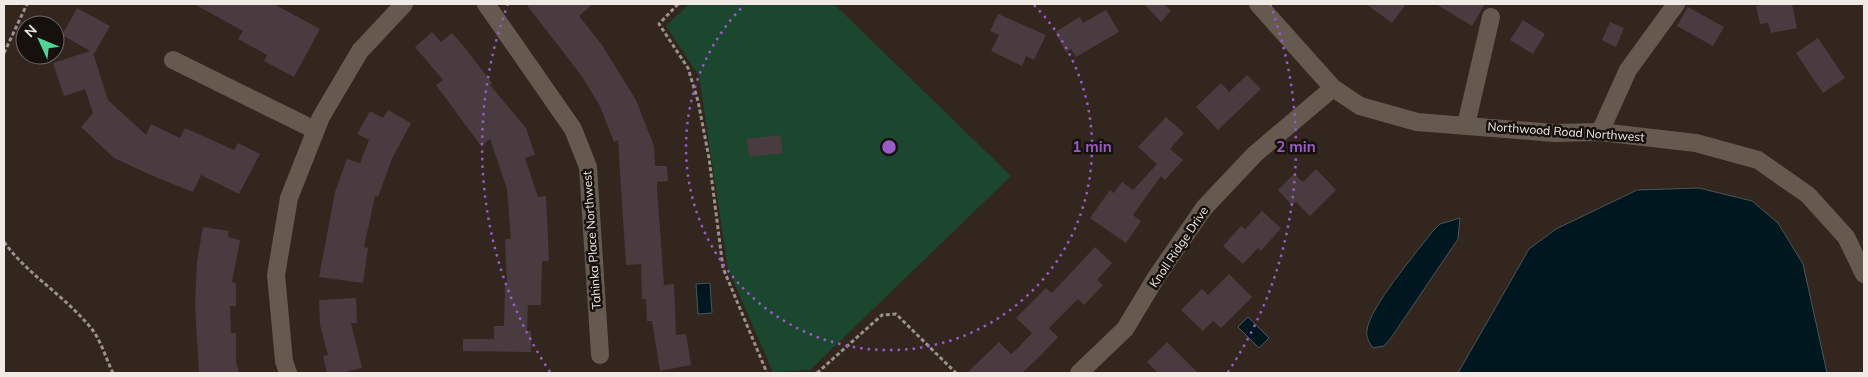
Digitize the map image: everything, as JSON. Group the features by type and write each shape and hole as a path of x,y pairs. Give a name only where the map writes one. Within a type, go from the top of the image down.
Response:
{"street":[{"path":"288,373 284,361 276,275 289,198 321,117 360,51 404,4"},
{"name":"Tahinka Place Northwest","path":"486,4 573,129 588,167 600,355"},
{"name":"Northwood Road Northwest","path":"1258,4 1333,88 1360,106 1417,122 1554,133 1600,132 1696,143 1758,160 1808,195 1846,237 1864,274"},
{"path":"1600,132 1628,70 1676,4"},
{"path":"1466,125 1491,18"},
{"path":"173,60 315,130"},
{"name":"Knoll Ridge Drive","path":"1079,373 1126,329 1157,276 1204,208 1255,154 1333,88"}],"path":[{"path":"4,53 27,4"},
{"path":"678,4 659,24 688,68 698,101 709,158 723,268 767,373"},
{"path":"4,242 14,256 71,305 93,330 112,373"},
{"path":"817,373 882,315 896,314 956,373"}],"green space":[{"path":"689,4 834,4 1011,176 810,370 773,372 728,269 699,76 666,26"}],"water":[{"path":"1699,188 1752,201 1778,223 1803,264 1827,373 1458,373 1529,249 1556,229 1637,190"},
{"path":"1460,218 1458,239 1391,338 1384,346 1373,348 1367,338 1367,330 1370,320 1384,295 1432,232 1440,224"},
{"path":"710,283 712,313 698,314 696,284"},
{"path":"1248,317 1269,338 1259,348 1238,327"}],"building":[{"path":"194,4 274,4 320,29 294,77 264,61 267,55 238,39 243,31"},
{"path":"526,4 593,4 579,16 602,45 636,100 654,146 655,166 667,166 668,181 657,182 664,285 674,284 676,335 686,334 691,365 660,371 652,321 647,321 646,299 642,299 641,264 626,265 618,140 614,142 600,106 581,75"},
{"path":"1144,4 1164,4 1171,11 1161,22"},
{"path":"1366,4 1406,4 1392,23"},
{"path":"1436,4 1485,4 1472,26"},
{"path":"1792,4 1797,28 1771,33 1768,23 1760,24 1756,6"},
{"path":"1688,7 1724,27 1713,46 1677,26"},
{"path":"77,8 110,26 93,53 108,100 146,135 151,124 180,138 185,128 234,150 238,143 260,154 239,194 201,175 193,192 153,176 114,158 81,127 93,113 85,89 64,96 54,65 65,65 65,59 90,51 65,37 65,30"},
{"path":"1106,10 1119,32 1076,57 1071,49 1066,52 1055,32 1080,17 1083,23"},
{"path":"998,14 1046,35 1034,60 1026,56 1022,66 991,51 999,35 990,31"},
{"path":"1523,20 1545,34 1533,54 1510,40"},
{"path":"1610,22 1624,28 1616,47 1602,40"},
{"path":"432,32 441,42 452,33 465,48 492,83 490,85 526,128 535,155 525,158 538,197 546,196 549,261 542,261 541,305 528,305 527,331 531,331 531,352 463,351 463,339 494,339 494,326 504,326 505,283 507,283 505,239 511,239 507,189 490,139 481,146 436,85 443,80 415,47"},
{"path":"1818,38 1845,78 1823,93 1796,53"},
{"path":"1247,75 1261,89 1218,130 1196,107 1221,83 1229,92"},
{"path":"388,110 411,123 392,159 378,197 375,196 364,247 368,248 363,283 319,277 335,192 347,159 360,163 369,140 357,134 370,111 383,118"},
{"path":"1166,117 1184,133 1170,149 1183,160 1165,180 1161,176 1133,215 1141,221 1126,243 1090,218 1110,190 1114,193 1122,182 1133,190 1157,164 1138,147"},
{"path":"780,135 783,153 749,157 747,139"},
{"path":"1316,169 1336,190 1310,216 1296,202 1292,205 1278,190 1294,174 1303,182"},
{"path":"1262,211 1281,228 1261,251 1258,248 1243,264 1223,246 1241,226 1245,229"},
{"path":"203,227 229,231 228,237 240,240 232,282 236,283 236,306 230,306 231,333 236,333 236,362 239,373 199,373 195,305 197,261"},
{"path":"1095,247 1112,263 1097,280 1103,285 1084,305 1078,299 1049,328 1058,337 1040,356 1022,373 967,373 999,342 1011,354 1014,352 1032,333 1016,318 1046,288 1052,293"},
{"path":"1229,274 1252,297 1221,328 1213,321 1203,331 1181,310 1202,289 1208,295"},
{"path":"356,298 357,323 351,323 362,368 341,373 327,373 323,356 328,355 320,325 319,300"},
{"path":"1167,342 1198,373 1158,373 1147,362"}]}
